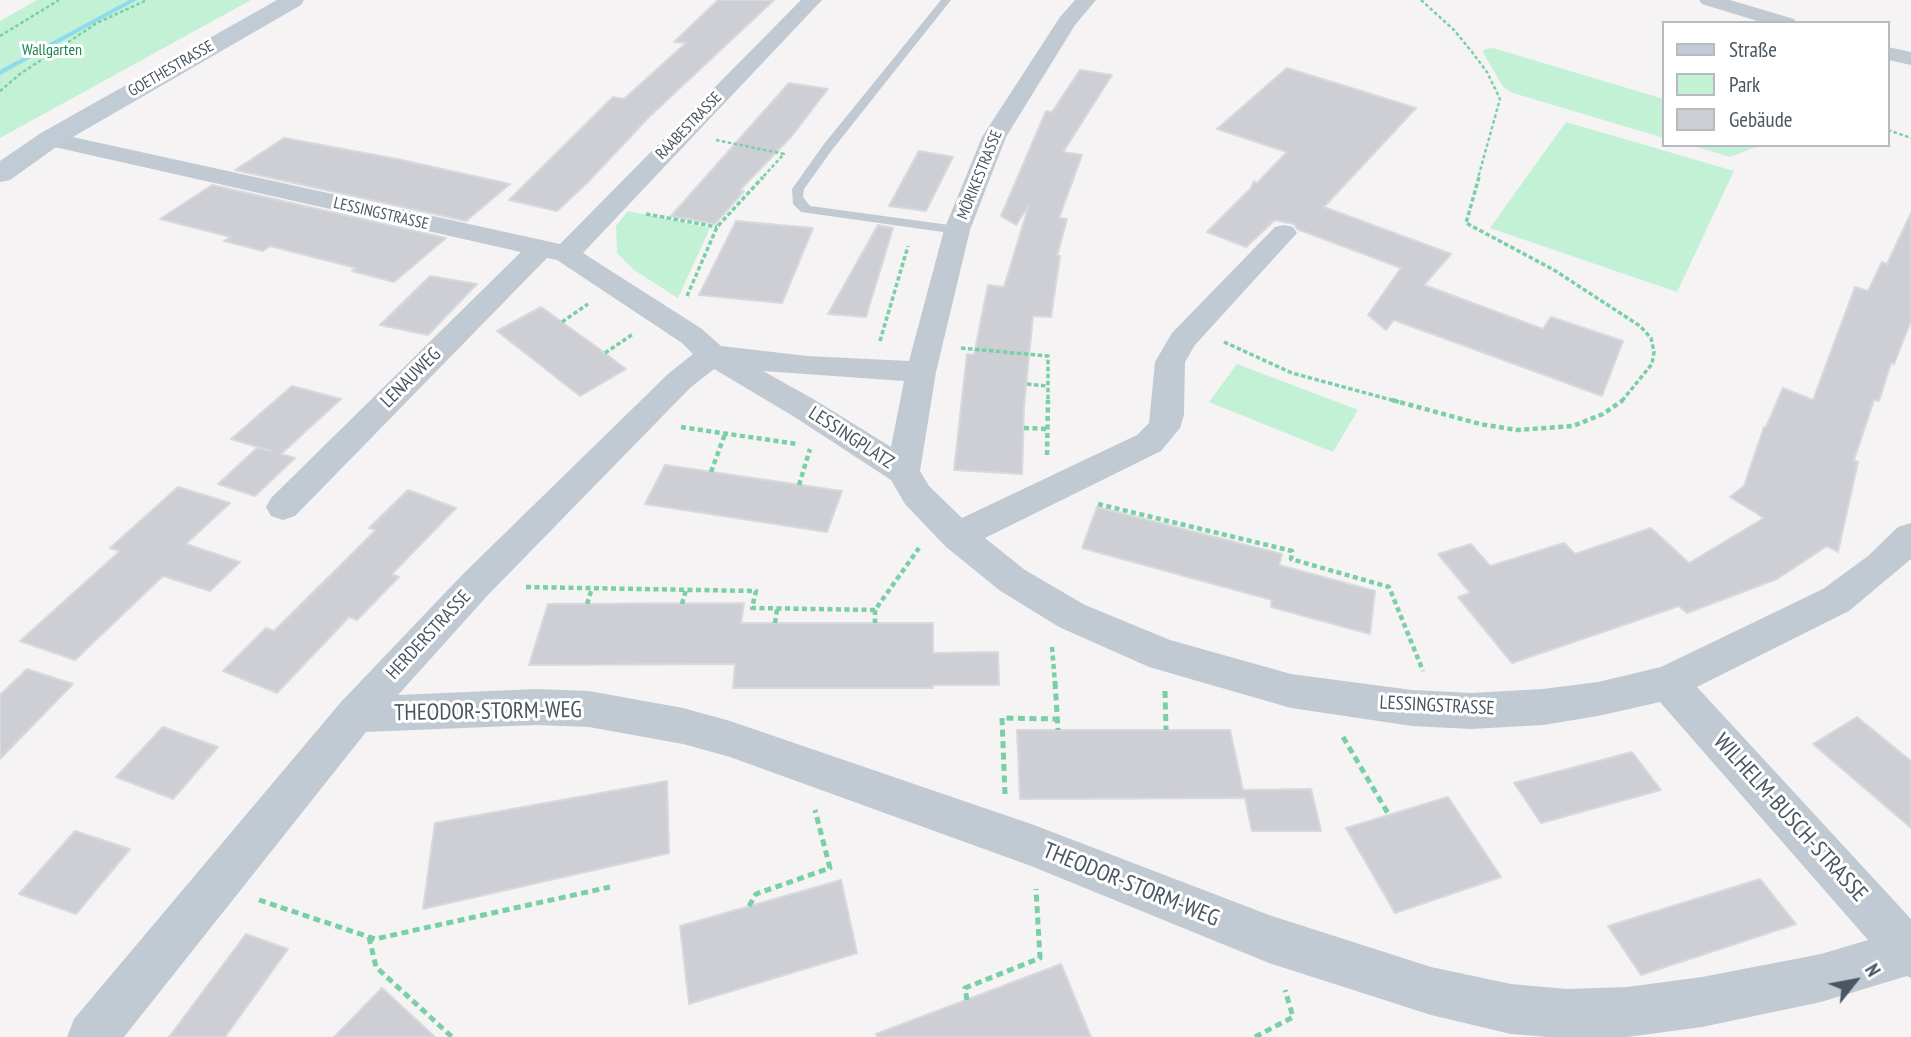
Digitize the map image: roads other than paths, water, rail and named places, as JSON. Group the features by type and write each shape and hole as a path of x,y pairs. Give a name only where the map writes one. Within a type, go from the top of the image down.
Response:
{"main road":[{"name":"GOETHESTRASSE","path":"0,174 50,139 293,0"},
{"name":"GOETHESTRASSE","path":"0,161 50,139"}],"street":[{"name":"RAABESTRASSE","path":"553,252 812,0"},
{"name":"MÖRIKESTRASSE","path":"921,372 957,230 994,137 1052,44 1086,0"},
{"path":"1710,0 1780,21"},
{"path":"1890,53 1911,59"},
{"name":"LESSINGSTRASSE","path":"50,139 553,252 692,338"},
{"path":"949,528 1047,492 1149,443 1164,428 1168,415 1170,362 1195,328 1284,233"},
{"name":"LENAUWEG","path":"283,507 553,252"},
{"path":"692,338 871,371 921,372"},
{"name":"LESSINGPLATZ","path":"692,338 903,471 921,372"},
{"name":"HERDERSTRASSE","path":"92,1037 213,885 355,715 475,586 679,381 692,338"},
{"name":"LESSINGSTRASSE","path":"903,471 918,495 949,528 1012,580 1072,615 1163,655 1228,675 1319,696 1412,708 1471,711 1543,707 1598,699 1668,683 1836,600 1881,566 1911,537"},
{"name":"WILHELM-BUSCH-STRASSE","path":"1668,683 1910,953"},
{"name":"THEODOR-STORM-WEG","path":"355,715 536,707 589,709 683,726 803,764 1020,841 1269,939 1430,991 1511,1009 1567,1014 1627,1012 1747,994 1821,978 1910,953"}],"lane":[{"path":"946,0 828,146 798,189 797,197 799,204 806,209 957,230"}],"waterway":[{"path":"0,73 134,0"}],"park label":[{"name":"Wallgarten","path":"52,50"}]}
